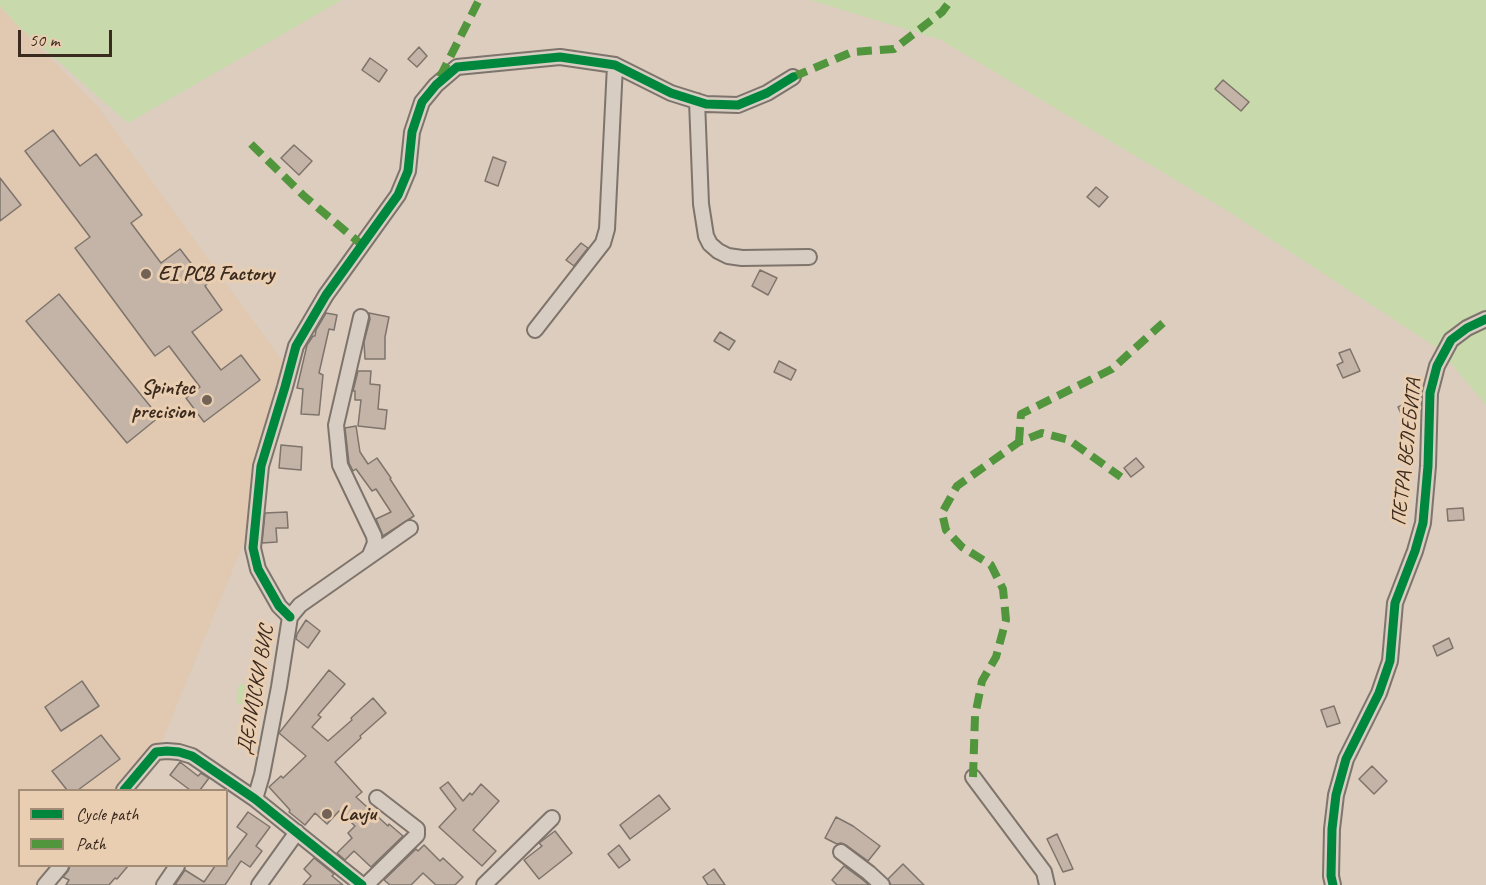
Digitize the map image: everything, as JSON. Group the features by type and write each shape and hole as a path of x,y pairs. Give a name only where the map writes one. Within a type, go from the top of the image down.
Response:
{"street":[{"path":"290,617 279,606 258,569 253,548 261,466 296,346 326,295 398,195 408,171 412,132 422,102 436,85 457,67 560,57 615,66 671,93 706,104 738,105 766,93 793,77"},
{"path":"535,330 603,243 607,229 615,66"},
{"path":"697,101 701,204 706,236 710,244 728,256 742,258 809,257"},
{"path":"361,317 336,425 340,465 374,536 375,543 370,555"},
{"name":"ПЕТРА ВЕЛЕБИТА","path":"1333,885 1331,876 1332,829 1336,795 1346,759 1379,693 1390,661 1395,603 1423,523 1428,466 1430,393 1437,366 1451,340 1467,328 1486,319"},
{"name":"ДЕЛИЈСКИ ВИС","path":"255,799 266,753 290,617 300,604 410,528"},
{"path":"125,789 156,752 179,752 192,756 229,787 255,799 364,885 417,835 417,829 377,798"},
{"path":"973,777 1044,872 1047,885"},
{"path":"484,885 552,818"},
{"path":"259,885 297,832"},
{"path":"841,852 882,885"},
{"path":"45,885 60,867"},
{"path":"164,885 176,867"}],"shaded area":[{"path":"0,7 98,107 284,363 280,388 254,465 247,535 160,746 124,789 18,789 18,867 59,867 44,885 0,885"}],"green space":[{"path":"0,0 342,0 128,123 16,24 0,6"},
{"path":"810,0 1486,0 1486,405 1439,349 1226,210 941,40"},
{"path":"239,684 260,687 257,707 236,703"}],"building":[{"path":"419,47 427,56 417,67 408,59"},
{"path":"370,58 387,70 379,82 362,70"},
{"path":"1223,80 1249,102 1241,111 1215,89"},
{"name":"EI PCB Factory","path":"53,130 80,166 96,154 142,215 131,223 161,263 180,249 207,284 205,286 222,310 192,332 221,370 241,355 260,380 204,422 186,398 200,387 169,346 155,356 75,248 90,237 25,151"},
{"path":"294,145 312,161 299,175 281,158"},
{"path":"493,157 506,162 498,186 485,181"},
{"path":"0,178 21,205 0,221"},
{"path":"1096,187 1108,197 1099,207 1087,197"},
{"path":"581,243 588,248 574,266 566,260"},
{"path":"760,270 777,278 768,295 752,286"},
{"path":"59,294 159,417 127,443 26,321"},
{"path":"326,313 337,315 334,330 329,329 319,373 323,375 319,415 301,414 303,389 297,388 307,345 315,336"},
{"path":"369,313 389,317 385,337 385,359 365,359 364,342 370,319"},
{"path":"720,332 735,341 729,350 714,341"},
{"path":"1350,349 1360,371 1343,378 1337,365 1343,362 1339,353"},
{"path":"779,361 796,370 791,380 774,372"},
{"path":"358,371 371,371 370,384 380,385 378,409 387,410 385,429 358,426 361,400 355,400 355,391 353,391"},
{"path":"1407,403 1415,421 1406,425 1398,407"},
{"path":"356,426 360,452 368,464 377,458 414,516 383,536 376,519 391,512 376,489 372,491 356,469 353,471 349,463 345,428"},
{"path":"281,445 302,447 301,470 279,468"},
{"path":"1136,458 1144,467 1131,477 1124,468"},
{"path":"1463,508 1464,520 1448,521 1447,509"},
{"path":"287,512 288,528 276,528 277,542 262,543 265,513"},
{"path":"306,620 320,631 308,648 296,639"},
{"path":"1449,638 1453,648 1437,656 1433,646"},
{"path":"329,670 345,684 318,715 321,717 312,727 328,741 373,698 386,713 335,762 362,792 356,797 388,826 389,824 403,836 371,867 354,851 345,860 337,853 352,838 348,833 355,826 339,811 327,824 315,813 305,825 289,812 290,810 269,787 281,776 283,778 306,756 279,733"},
{"path":"82,681 99,706 61,731 45,707"},
{"path":"1334,706 1340,723 1327,727 1321,710"},
{"path":"101,735 120,759 79,789 66,789 52,771"},
{"path":"180,762 198,776 201,773 209,778 201,789 189,789 170,775"},
{"path":"1372,766 1387,781 1374,794 1359,779"},
{"path":"448,782 463,801 470,793 472,795 481,784 499,801 473,830 496,851 482,866 439,827 456,809 440,788"},
{"path":"659,795 670,809 630,839 620,825"},
{"path":"248,812 270,827 256,846 262,851 250,867 241,861 225,885 175,885 185,870 204,882 214,867 228,867 228,859 247,834 237,827"},
{"path":"836,817 853,826 880,846 868,861 846,845 837,844 825,838"},
{"path":"555,831 572,853 539,879 524,860 542,846 539,843"},
{"path":"1057,834 1073,869 1063,872 1047,839"},
{"path":"424,845 440,861 443,858 463,877 455,885 436,885 423,873 411,885 390,885 384,880 416,849 418,851"},
{"path":"619,845 630,860 619,868 608,854"},
{"path":"314,858 334,874 332,876 343,885 303,885 311,876 304,869"},
{"path":"903,864 924,885 891,885 888,879"},
{"path":"844,866 869,885 837,885 832,880"},
{"path":"70,867 127,867 109,885 66,885 69,880 63,877"},
{"path":"714,869 725,885 708,885 703,877"}],"marked path":[{"path":"440,77 479,0"},
{"path":"793,77 852,52 894,49 942,12 951,0"},
{"path":"251,144 304,196 362,245"},
{"path":"1019,442 1021,414 1112,369 1163,323"},
{"path":"973,777 975,716 982,681 996,657 1006,620 1003,589 991,565 962,547 946,530 942,513 957,486 1019,442 1042,433 1069,440 1121,477"}],"cycle path":[{"path":"290,617 279,606 258,569 253,548 261,466 296,346 326,295 398,195 408,171 412,132 422,102 436,85 457,67 560,57 615,65 671,93 706,104 738,105 767,93 793,77"},
{"path":"1333,885 1331,876 1332,829 1336,795 1346,759 1379,693 1390,661 1395,603 1423,523 1428,466 1430,393 1437,366 1451,340 1467,328 1486,319"},
{"path":"125,789 156,752 179,752 192,756 255,799 362,885"}],"place":[{"name":"EI PCB Factory","path":"146,274"},
{"name":"Spintec precision","path":"207,400"},
{"name":"Lavju","path":"327,814"}]}
